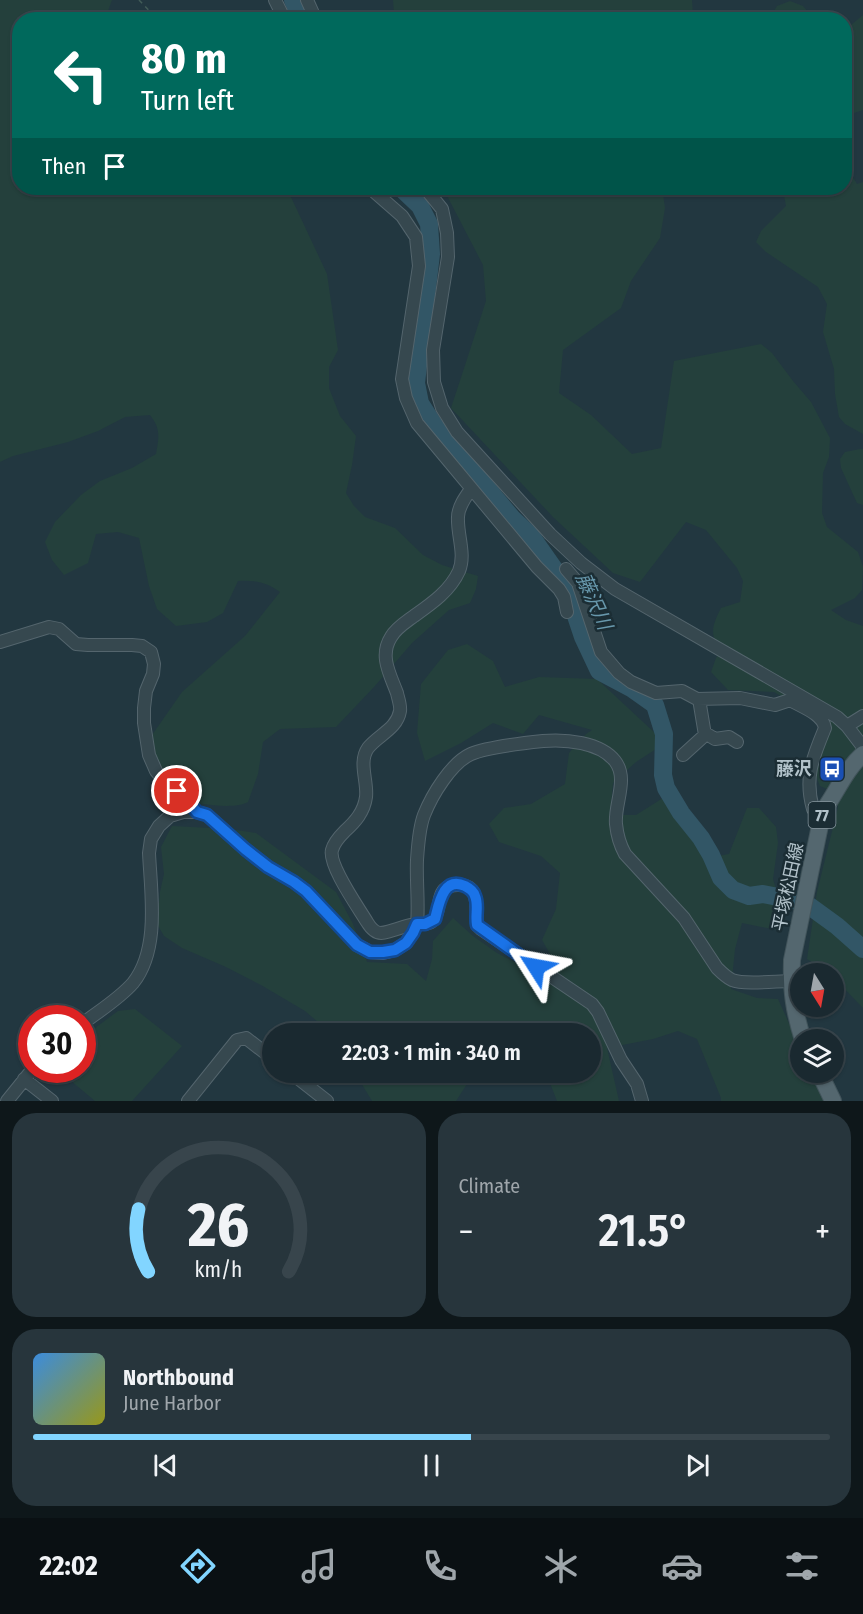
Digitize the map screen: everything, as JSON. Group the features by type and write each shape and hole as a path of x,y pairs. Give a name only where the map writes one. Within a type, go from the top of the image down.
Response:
{"main road":[{"name":"平塚松田線","path":"792,963 823,811 831,801 838,785 863,754"},
{"path":"825,1083 834,1101"}],"street":[{"path":"378,195 402,216 416,237 419,266 402,379 406,398 417,423 564,597 567,612"},
{"path":"431,195 442,209 447,233 448,257 434,350 434,382 442,408 457,432 550,534 615,590 837,717 863,747"},
{"path":"471,489 458,515 462,556 457,575 444,593 402,624 386,646 385,660 400,710 394,725 368,749 364,757 366,785 364,806 357,819 338,838 332,851 334,866 367,922 374,931 379,933 425,924 435,919 446,888 463,885 471,890 475,896 477,925 481,929 592,1005 598,1012 621,1060 637,1084 642,1101"},
{"path":"547,577 581,563"},
{"path":"566,569 578,583 601,652 619,672 631,681 656,693 682,691 699,699 740,698 775,705 790,700 820,717 825,728 810,769 809,795 813,808 823,811"},
{"path":"0,642 49,627 59,629 76,644 142,646 151,652 154,664 153,674 146,691 144,716 149,755 156,771 166,783 187,800 197,812"},
{"path":"683,755 705,735 699,699"},
{"path":"847,726 863,716"},
{"path":"705,733 715,739 729,737 736,742"},
{"path":"96,1013 133,982 142,968 152,930 149,853 151,839 159,826 170,816 183,812 207,815 268,867 306,891 357,945 370,952 395,950 406,943 417,924 419,837 424,815 448,773 469,755 552,740 593,746 616,762 621,782 616,822 620,845 625,854 684,918 723,975 734,981 790,981"},
{"path":"188,1101 237,1040 246,1038 262,1050"},
{"path":"8,1101 21,1083"},
{"path":"36,1083 52,1101"},
{"path":"304,1083 327,1101"}],"path":[{"path":"139,0 150,12"}],"green space":[{"path":"0,0 112,0 108,12 12,12 12,195 290,195 327,274 338,350 329,367 329,388 340,416 356,436 346,493 365,517 395,528 423,555 442,565 478,576 476,589 470,603 449,610 412,643 336,727 280,729 263,742 258,774 248,802 232,806 172,799 146,759 143,748 182,692 245,636 280,592 260,582 238,581 223,613 207,622 176,626 157,609 149,586 139,538 118,532 96,534 88,563 64,575 52,560 45,542 55,522 81,495 100,481 132,468 156,454 158,433 150,415 125,417 98,431 68,442 13,456 0,462"},
{"path":"393,0 692,0 693,12 394,12"},
{"path":"790,1 803,6 808,12 773,12 777,6"},
{"path":"863,15 863,110 852,114 852,24"},
{"path":"852,176 857,184 863,182 863,434 845,424 839,417 834,369 823,332 827,304 818,287 766,252 756,242 761,231 786,206 784,195 852,195"},
{"path":"447,195 663,195 665,208 660,238 631,281 621,308 563,350 559,393 591,415 632,454 661,448 674,361 761,344 772,353 811,402 830,438 829,457 823,473 822,513 827,527 858,552 863,567 862,590 855,598 831,610 846,620 863,626 863,1008 844,988 844,963 813,963 807,959 817,892 838,807 837,793 820,786 814,771 832,728 830,724 774,692 728,690 711,672 721,651 713,635 716,620 721,608 740,602 743,581 737,568 706,530 686,522 640,582 613,573 553,517 451,408 486,301 483,265"},
{"path":"863,449 863,505 857,503 841,468 840,459 845,452"},
{"path":"467,644 493,661 505,687 539,677 597,679 657,735 656,749 636,762 613,783 610,815 636,815 663,798 718,856 729,854 747,808 759,808 776,827 778,843 773,879 786,923 777,930 742,923 735,949 731,989 757,998 778,999 792,1029 790,1083 816,1083 824,1101 721,1101 697,1039 678,1031 653,1039 607,1048 619,1101 557,1101 550,1083 601,1083 601,1023 319,1023 305,1011 261,985 182,948 164,936 157,924 164,874 161,847 172,826 230,829 256,833 336,892 353,924 367,962 407,964 426,981 432,959 433,941 453,918 497,953 536,973 558,968 542,940 556,909 560,873 541,856 499,842 489,824 504,808 531,804 565,784 569,753 592,730 539,715 523,734 493,723 461,743 425,761 417,733 421,684 448,650"},
{"path":"135,1009 182,1046 132,1101 95,1101 74,1083 96,1083 96,1027 118,1011"},
{"path":"361,1083 468,1083 456,1101 372,1101"}],"waterway":[{"name":"藤沢川","path":"293,0 298,12"},
{"name":"藤沢川","path":"408,195 420,206 429,224 431,254 416,383 420,403 434,425 512,518 531,536 566,586 583,637 599,671 631,688 655,705 664,734 663,775 666,788 681,813 701,838 721,878 733,890 749,896 763,894 804,902 863,949"}],"place":[{"name":"藤沢","path":"832,769"}],"route":[{"path":"177,791 197,812 207,815 268,867 306,891 357,945 370,952 395,950 406,943 417,924 425,924 435,919 446,888 463,885 475,896 477,925 536,967"}]}
